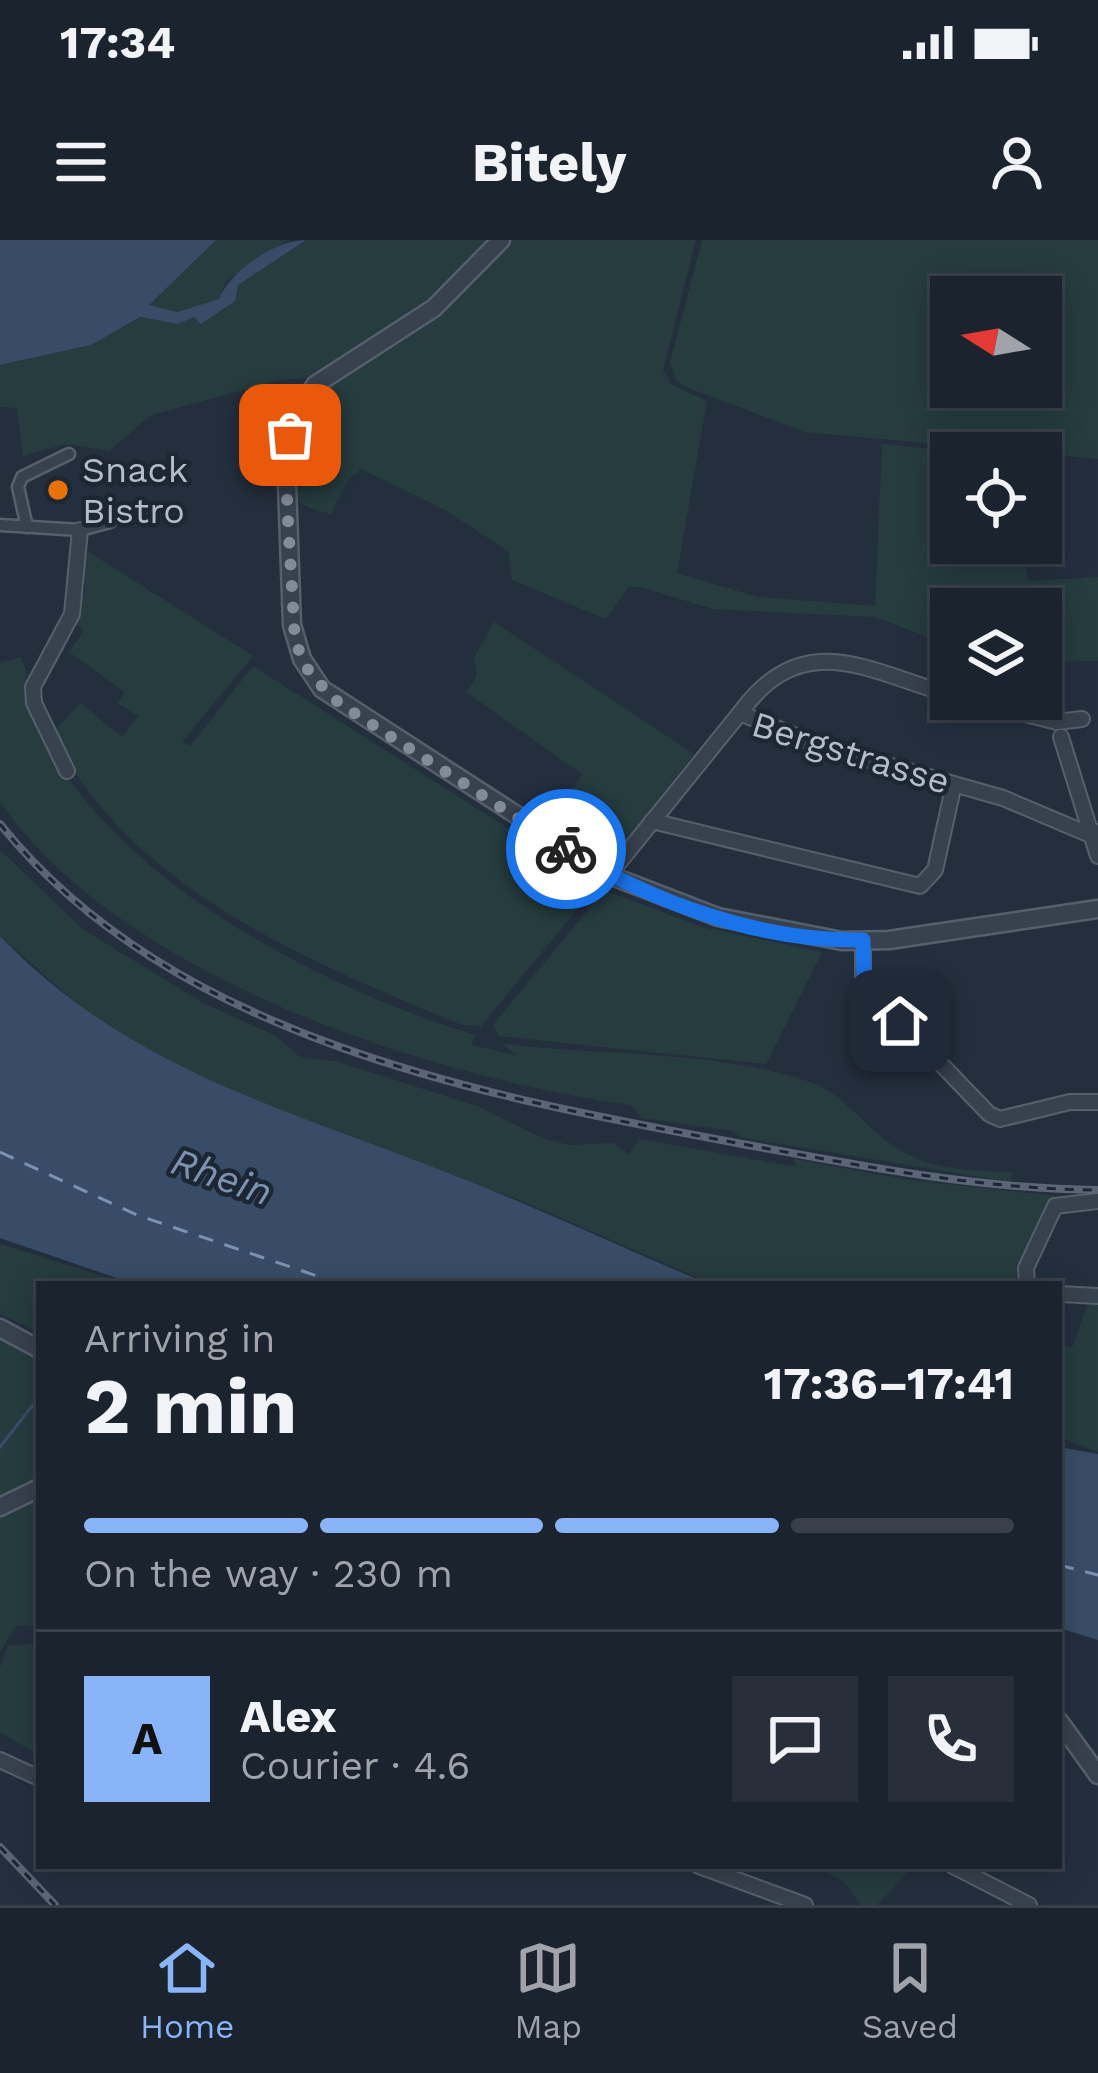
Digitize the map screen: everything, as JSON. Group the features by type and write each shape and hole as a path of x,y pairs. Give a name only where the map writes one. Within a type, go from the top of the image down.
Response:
{"street":[{"path":"501,240 434,308 315,385 296,415 288,454 292,626 310,674 340,704 609,875 718,917 863,940 1098,909"},
{"path":"27,527 18,488 22,477 69,454"},
{"path":"0,525 80,530 110,522"},
{"path":"67,770 34,703 33,687 71,614 80,530"},
{"path":"740,713 778,672 823,661 859,665 930,688"},
{"name":"Bergstrasse","path":"609,875 740,713 820,746 954,784 1093,833"},
{"path":"1031,720 1059,729 1082,719"},
{"path":"1056,720 1098,856"},
{"path":"652,821 920,886 935,870 954,784"},
{"path":"863,940 863,975 869,989 989,1114 1000,1119 1070,1102 1098,1102"},
{"path":"1027,1281 1026,1268 1055,1206 1098,1201"},
{"path":"1062,1294 1098,1296"},
{"path":"0,1328 36,1347"},
{"path":"0,1508 36,1490"},
{"path":"1062,1724 1098,1775"},
{"path":"0,1760 36,1777"},
{"path":"707,1869 805,1905"},
{"path":"959,1869 1029,1905"}],"green space":[{"path":"216,240 288,240 226,281 219,299 177,312 148,305"},
{"path":"306,240 696,240 663,371 672,385 707,401 677,573 758,597 875,606 882,444 930,449 930,564 1025,564 1028,581 1098,577 1098,661 1062,662 1062,588 930,588 930,638 875,617 713,609 640,587 629,587 606,619 512,580 508,551 445,510 361,469 347,481 331,514 312,509 300,502 292,483 295,450 318,400 338,376 280,380 151,415 109,451 66,444 23,456 17,408 0,407 0,365 91,345 140,317 178,324 194,317 202,324 238,285"},
{"path":"702,240 1098,240 1098,459 1062,456 1062,432 930,432 930,444 805,432 677,381 670,363"},
{"path":"84,549 253,656 182,742 190,746 253,666 597,885 481,1026 462,1025 344,974 229,914 128,837 87,789 52,734 80,703 122,737 138,716 118,703 125,692 69,652 84,631 74,622 85,591"},
{"path":"494,622 694,754 617,853 596,856 553,824 582,774 466,692 477,676 474,658"},
{"path":"21,657 45,739 86,801 181,890 297,962 357,991 475,1035 471,1045 516,1055 503,1044 695,1059 807,1081 916,1158 947,1167 1012,1172 1010,1182 642,1118 631,1105 551,1091 374,1043 285,1009 200,967 122,919 54,864 0,802 0,663"},
{"path":"0,850 84,930 205,1004 276,1036 301,1058 335,1061 477,1106 542,1138 569,1145 612,1143 629,1154 639,1139 796,1167 794,1159 909,1180 1056,1196 1014,1281 705,1281 522,1201 253,1103 183,1070 94,1018 0,936"},
{"path":"604,890 702,927 822,952 766,1064 499,1036 493,1025"},
{"path":"0,1244 114,1281 36,1281 36,1331 0,1314"},
{"path":"1090,1298 1098,1298 1098,1452 1062,1438 1062,1346 1072,1348"},
{"path":"0,1336 36,1356 36,1626 16,1626 0,1652"},
{"path":"36,1643 36,1753 0,1732 0,1668 8,1646"},
{"path":"822,1869 910,1869 877,1905 861,1905 845,1883"}],"water":[{"path":"0,240 216,240 149,305 177,312 219,299 233,278 255,259 281,245 306,240 238,285 235,301 201,324 194,317 178,324 140,317 91,345 0,365"},
{"name":"Rhein","path":"0,936 49,982 101,1020 210,1080 481,1186 702,1281 125,1281 0,1238"},
{"path":"1062,1448 1098,1454 1098,1640 1062,1629"}],"waterway":[{"path":"0,1447 36,1401"}],"ferry route":[{"path":"0,1152 137,1215 332,1281"},
{"path":"1062,1566 1098,1575"}],"railway":[{"path":"0,824 71,897 152,958 242,1007 337,1046 437,1078 639,1125 917,1174 1098,1190"},
{"path":"0,1847 55,1905"}],"way so far":[{"path":"290,435 287,503 292,626 310,674 340,704 566,849"}],"place":[{"name":"Snack Bistro","path":"58,490"}],"route":[{"path":"566,849 609,875 685,908 761,927 842,941 863,940 864,981 900,1021"}]}
